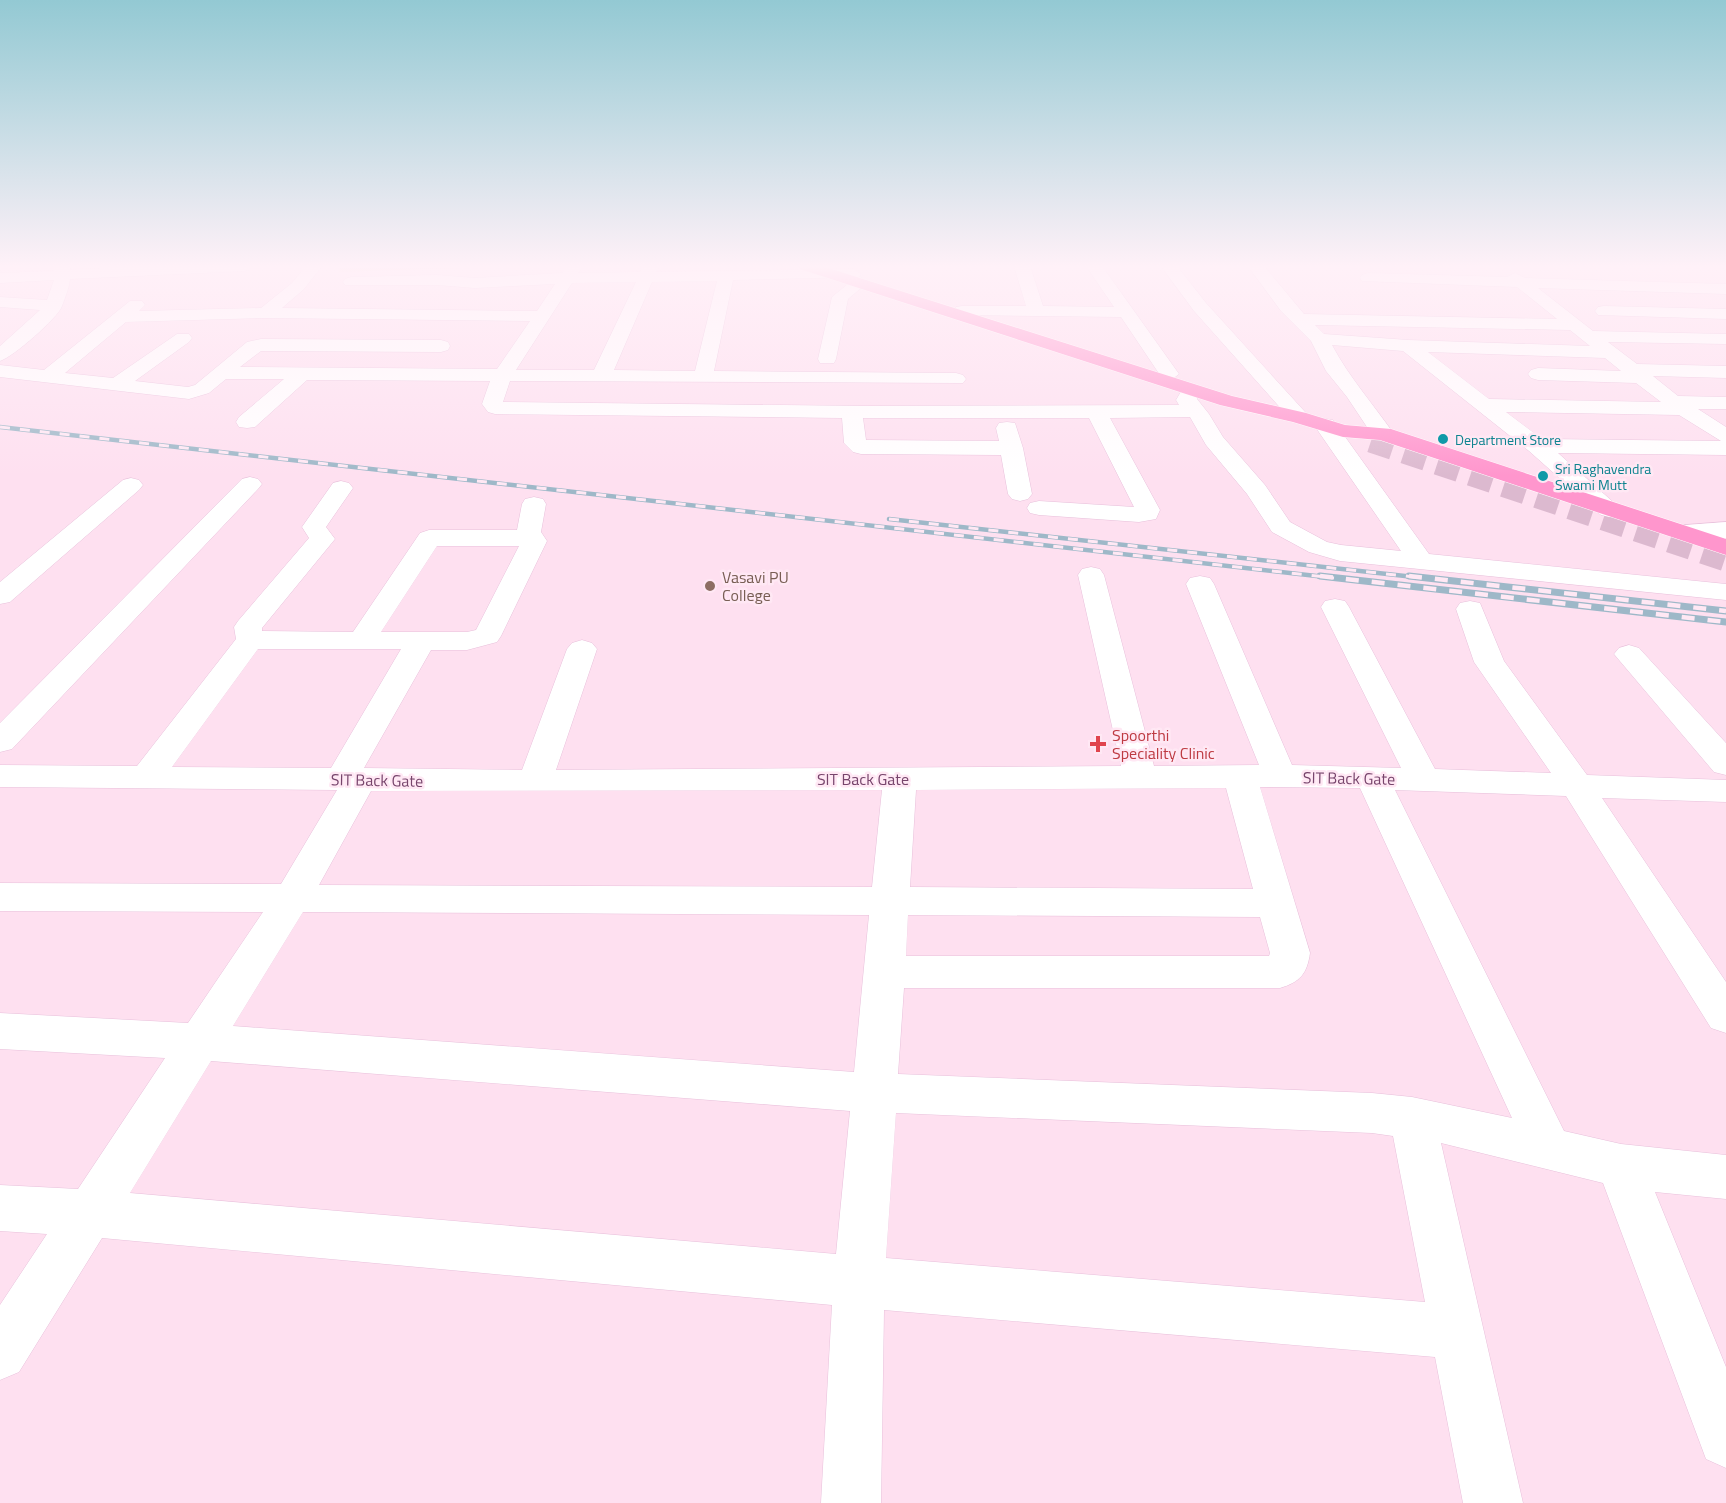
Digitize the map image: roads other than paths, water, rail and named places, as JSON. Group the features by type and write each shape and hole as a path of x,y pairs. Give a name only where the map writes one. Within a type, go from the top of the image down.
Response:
{"main road":[{"path":"1038,336 1165,377 1230,392 1275,411"},
{"path":"1039,336 1165,377 1193,400 1227,401 1377,438 1681,531 1726,547"},
{"path":"1334,428 1359,446 1726,570"}],"street":[{"path":"0,355 22,336"},
{"path":"49,376 97,336"},
{"path":"415,375 447,336"},
{"path":"528,336 502,376 492,404 495,408 858,412 1096,411 1193,400 1214,440 1257,490 1281,527 1300,538 1332,551 1726,592"},
{"path":"601,377 620,336"},
{"path":"703,377 712,336"},
{"path":"826,359 831,336"},
{"path":"1140,336 1165,377"},
{"path":"1226,336 1299,417"},
{"path":"1316,336 1336,371 1355,393 1377,438"},
{"path":"1588,336 1678,406 1726,436"},
{"path":"1674,336 1726,339"},
{"path":"118,384 183,338"},
{"path":"1319,339 1408,346 1608,352"},
{"path":"0,371 189,393 202,389 254,346 268,344 441,346"},
{"path":"1408,346 1537,446 1610,510"},
{"path":"1538,374 1726,372"},
{"path":"223,373 956,379"},
{"path":"248,422 302,374"},
{"path":"860,378 855,442 861,447 1012,448"},
{"path":"1486,405 1678,406 1726,403"},
{"path":"1039,508 1147,514 1148,510 1096,411"},
{"path":"1003,412 1020,494"},
{"path":"1334,428 1420,560"},
{"path":"1537,446 1726,448"},
{"path":"0,742 250,484"},
{"path":"0,596 131,485"},
{"path":"255,641 248,635 248,627 322,539 314,527 341,488"},
{"path":"528,537 534,504"},
{"path":"1681,531 1726,530"},
{"path":"146,778 248,643 255,641 360,641 421,641 467,641 487,636 534,541 528,537 429,538 360,641"},
{"path":"1091,575 1140,777"},
{"path":"1200,584 1280,776"},
{"path":"1335,607 1424,780"},
{"path":"1470,609 1489,662 1577,786 1726,1016"},
{"path":"0,1353 293,897 421,641"},
{"path":"535,781 582,649"},
{"path":"1629,654 1726,764"},
{"name":"SIT Back Gate","path":"0,776 535,781 1280,776 1726,791"},
{"path":"884,972 1280,972 1288,966 1290,953 1240,777"},
{"path":"1372,778 1548,1146"},
{"path":"851,1503 859,1282 900,779"},
{"path":"0,897 1275,903"},
{"path":"0,1031 200,1042 874,1094 1372,1113 1412,1117 1548,1146 1621,1166 1726,1177"},
{"path":"1412,1117 1493,1503"},
{"path":"1621,1166 1726,1439"},
{"path":"0,1208 90,1213 859,1282 1457,1332"}],"tunnel":[{"path":"1371,441 1726,560"}],"railway":[{"path":"0,427 1334,578"},
{"path":"889,519 1423,578"},
{"path":"1320,576 1726,622"},
{"path":"1409,576 1726,611"}],"place":[{"name":"Department Store","path":"1443,439"},
{"name":"Sri Raghavendra Swami Mutt","path":"1543,476"},
{"name":"Vasavi PU College","path":"710,586"},
{"name":"Spoorthi Speciality Clinic","path":"1098,744"}]}
